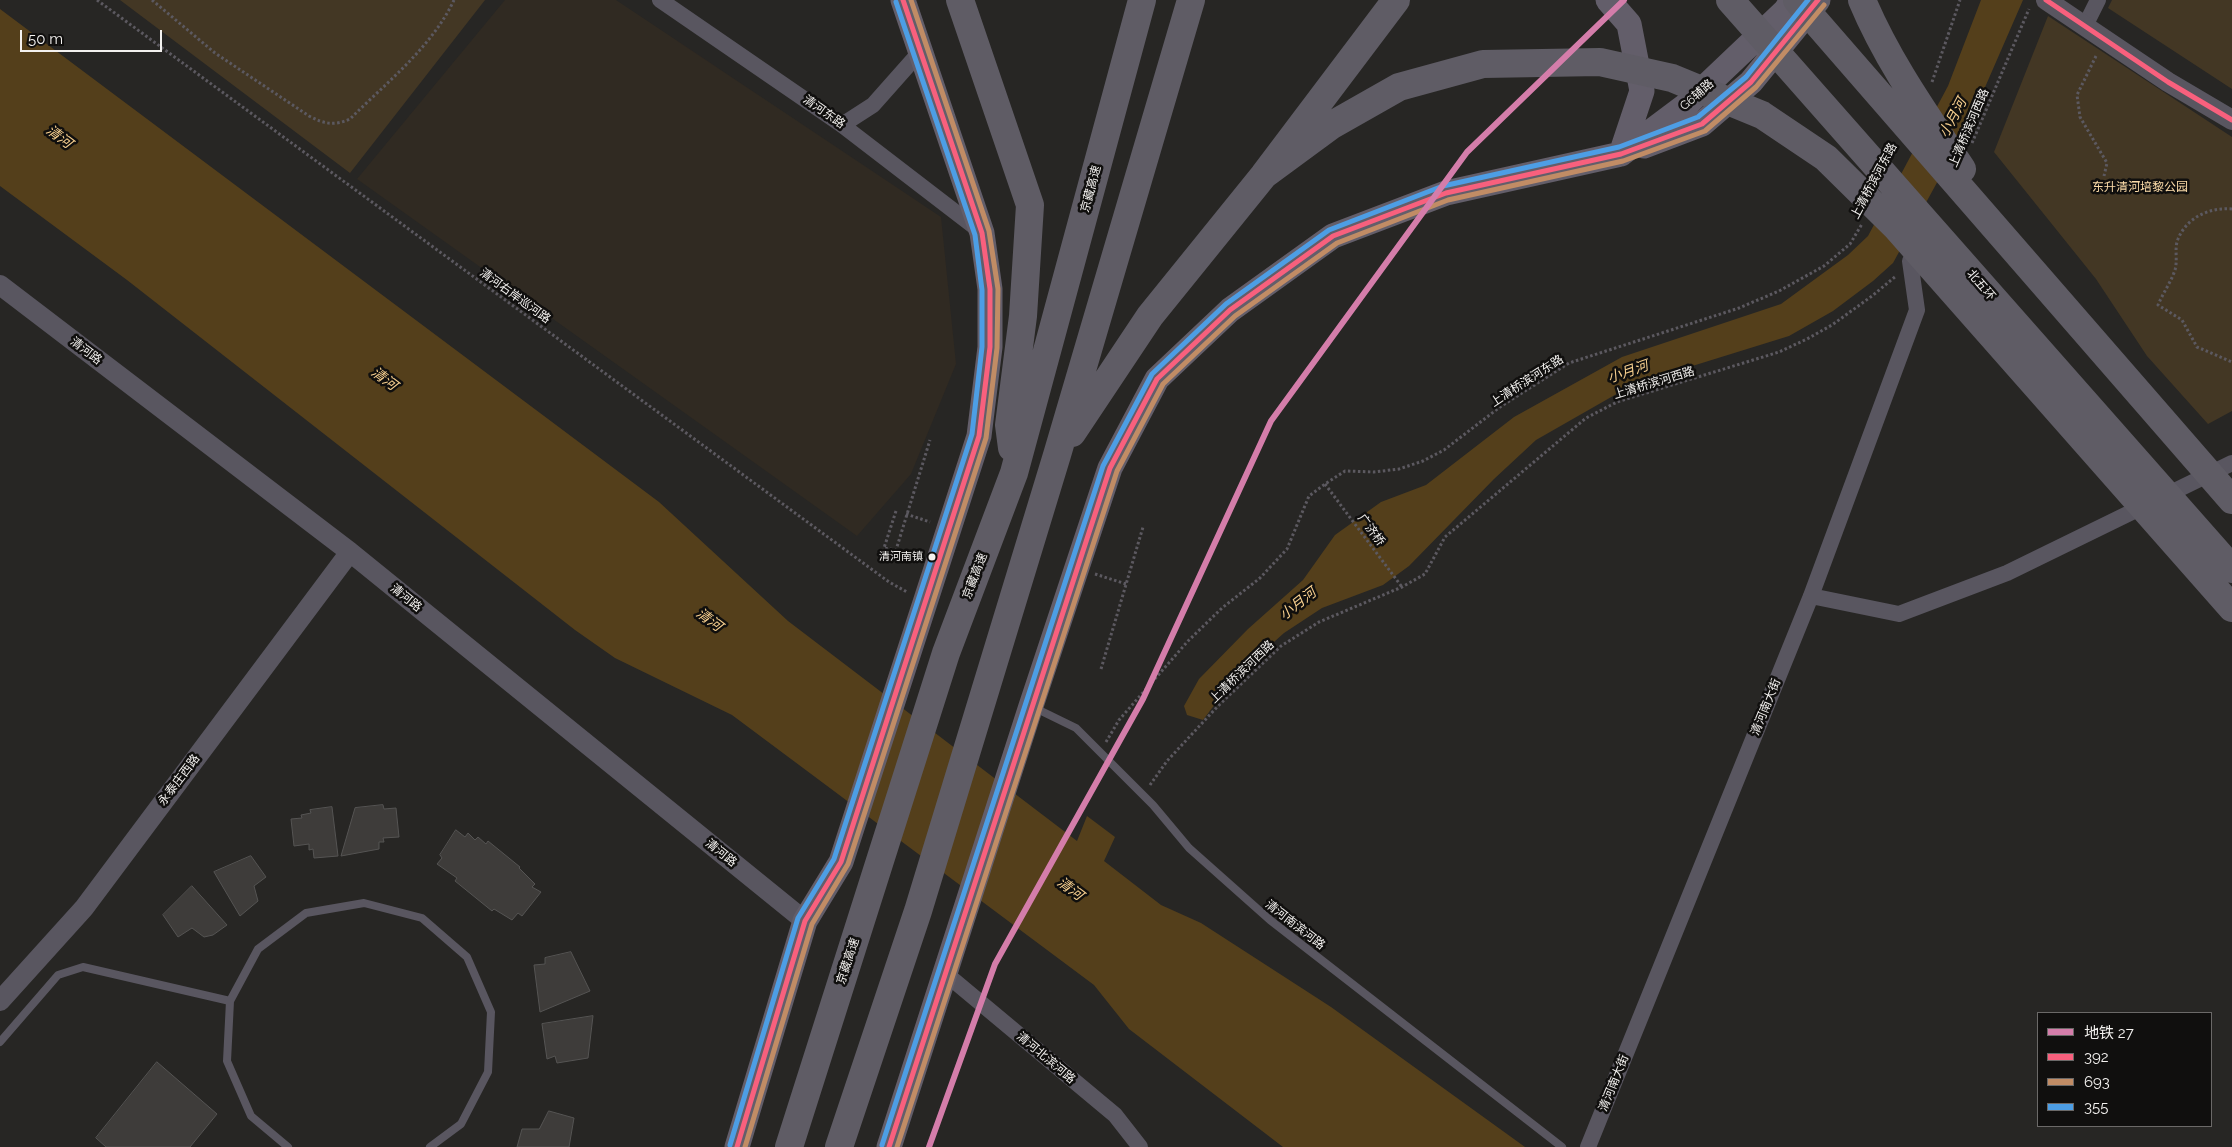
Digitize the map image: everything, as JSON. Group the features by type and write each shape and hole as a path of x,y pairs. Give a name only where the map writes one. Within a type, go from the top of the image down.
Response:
{"highway":[{"path":"960,0 1030,205 1023,316 1009,424 1014,473"},
{"name":"京藏高速","path":"789,1147 946,653 1014,473 1142,0"},
{"path":"839,1147 918,911 1058,455 1191,0"},
{"path":"1058,455 1150,316 1264,175 1396,0"},
{"name":"北五环","path":"1730,0 2232,569"},
{"path":"1797,0 2232,500"},
{"path":"1862,0 1873,27 1924,110 2022,260"},
{"path":"1264,175 1332,124 1399,88 1483,64 1600,62 1672,78 1762,115 1826,158 1896,227 2232,608"}],"main road":[{"path":"737,1147 805,920 841,862 979,436 990,348 990,289 982,233 903,0"},
{"path":"1608,0 1629,24 1642,91 1621,154"},
{"name":"G6辅路","path":"946,974 1031,706 1110,468 1157,379 1230,310 1333,236 1446,193 1621,154 1685,106 1786,10 1792,0"},
{"path":"1621,154 1702,124 1751,82 1818,0"},
{"path":"889,1147 946,974"}],"street":[{"name":"清河东路","path":"660,0 842,125 982,233"},
{"path":"2046,0 2168,82 2232,120"},
{"path":"2085,26 2098,0"},
{"path":"842,125 874,105 920,52"},
{"name":"清河南大街","path":"1588,1147 1811,596 1917,310 1910,262"},
{"name":"清河路","path":"0,285 350,552 805,920"},
{"path":"1811,596 1899,614 2007,573 2232,463"},
{"name":"永泰庄西路","path":"0,1002 84,908 350,552"},
{"name":"清河北滨河路","path":"946,974 1114,1115 1140,1147"}],"lane":[{"name":"清河南滨河路","path":"1031,706 1076,728 1143,796 1189,848 1245,899 1562,1147"},
{"path":"288,1147 251,1116 228,1061 230,1001 258,949 306,913 364,902 422,918 467,958 491,1012 488,1072 461,1124 430,1147"},
{"path":"0,1042 58,975 83,968 230,1001"}],"path":[{"name":"清河右岸巡河路","path":"96,0 889,582 924,603"},
{"path":"152,0 215,52 309,116 324,124 338,124 350,119 418,51 446,15 454,0"},
{"path":"1932,83 1960,0"},
{"name":"上清桥滨河西路","path":"1971,145 2033,0"},
{"path":"2104,39 2077,95 2080,117 2107,162 2104,176"},
{"path":"2232,209 2220,208 2197,216 2186,226 2178,240 2176,269 2158,304 2182,320 2197,347 2232,362"},
{"name":"上清桥滨河东路","path":"1101,754 1119,720 1188,641 1222,608 1260,578 1287,550 1309,496 1325,484 1345,471 1374,472 1399,469 1423,461 1444,450 1500,408 1569,364 1739,308 1778,291 1824,266 1850,244 1864,220"},
{"name":"上清桥滨河西路","path":"1143,796 1167,761 1250,674 1281,646 1319,622 1402,587 1425,574 1445,537 1586,418 1617,402 1779,352 1807,339 1832,325 1872,296 1910,262"},
{"path":"896,511 884,548 896,550 930,440"},
{"name":"广济桥","path":"1325,484 1402,587"},
{"path":"1101,669 1143,527"}],"shaded area":[{"path":"505,0 616,0 941,217 956,364 911,474 857,536 357,179"}],"green space":[{"path":"120,0 485,0 350,173"},
{"path":"2112,0 2232,0 2232,89 2108,8"},
{"name":"东升清河培黎公园","path":"2048,16 2232,137 2232,411 2208,424 2147,356 2096,279 1994,152"}],"water":[{"name":"小月河","path":"1981,0 2023,0 1969,124 1893,263 1873,281 1833,311 1789,336 1673,372 1620,392 1536,440 1494,479 1409,566 1383,585 1322,608 1284,633 1237,675 1203,720 1187,715 1184,706 1199,679 1248,629 1303,580 1335,535 1381,502 1426,485 1514,417 1622,357 1781,304 1848,255 1868,236 1948,86"},
{"name":"清河","path":"0,9 659,502 788,621 1077,841 1087,816 1115,837 1104,861 1161,905 1201,923 1331,1007 1525,1147 1283,1147 1129,1029 1094,985 732,715 615,658 575,630 127,280 0,186"}],"building":[{"path":"383,805 384,809 396,808 399,837 383,838 384,842 379,842 379,849 341,856 355,808"},
{"path":"332,807 338,856 314,858 313,849 309,850 309,844 294,846 291,819 302,818 301,815 311,813 310,810"},
{"path":"456,830 465,837 468,833 475,840 478,837 486,844 488,841 520,867 535,884 532,887 541,892 522,916 518,913 512,920 494,909 492,911 455,881 457,878 437,864 442,858 440,855"},
{"path":"251,856 266,877 254,886 258,901 240,916 214,872"},
{"path":"192,886 227,925 213,935 204,937 192,928 178,937 163,915"},
{"path":"571,952 590,991 540,1012 534,965 545,964 545,958"},
{"path":"593,1016 588,1058 557,1063 555,1056 547,1059 542,1024"},
{"path":"157,1062 217,1114 190,1147 106,1147 96,1138"},
{"path":"549,1111 574,1118 569,1147 517,1147 522,1129 539,1129"}],"metro line":[{"name":"27","path":"929,1147 995,964 1143,699 1271,421 1467,152 1624,0"}],"transit line":[{"name":"392","path":"737,1147 805,921 841,862 979,436 990,347 990,289 982,233 903,0"},
{"name":"693","path":"745,1147 812,924 848,864 986,438 997,348 998,289 989,231 911,0"},
{"name":"355","path":"882,1145 1103,466 1152,374 1226,304 1329,230 1443,186 1619,147 1698,117 1746,77 1808,0"},
{"name":"392","path":"889,1147 1110,468 1157,379 1230,310 1333,236 1446,193 1621,154 1702,124 1751,82 1818,0"},
{"name":"392","path":"2046,0 2168,82 2232,120"},
{"name":"355","path":"730,1145 798,918 834,859 972,434 982,347 982,290 975,235 896,2"},
{"name":"693","path":"897,1147 1117,471 1163,384 1235,316 1337,243 1448,200 1623,161 1705,131 1756,87 1824,5"}],"place":[{"name":"清河南镇","path":"932,557"}]}
